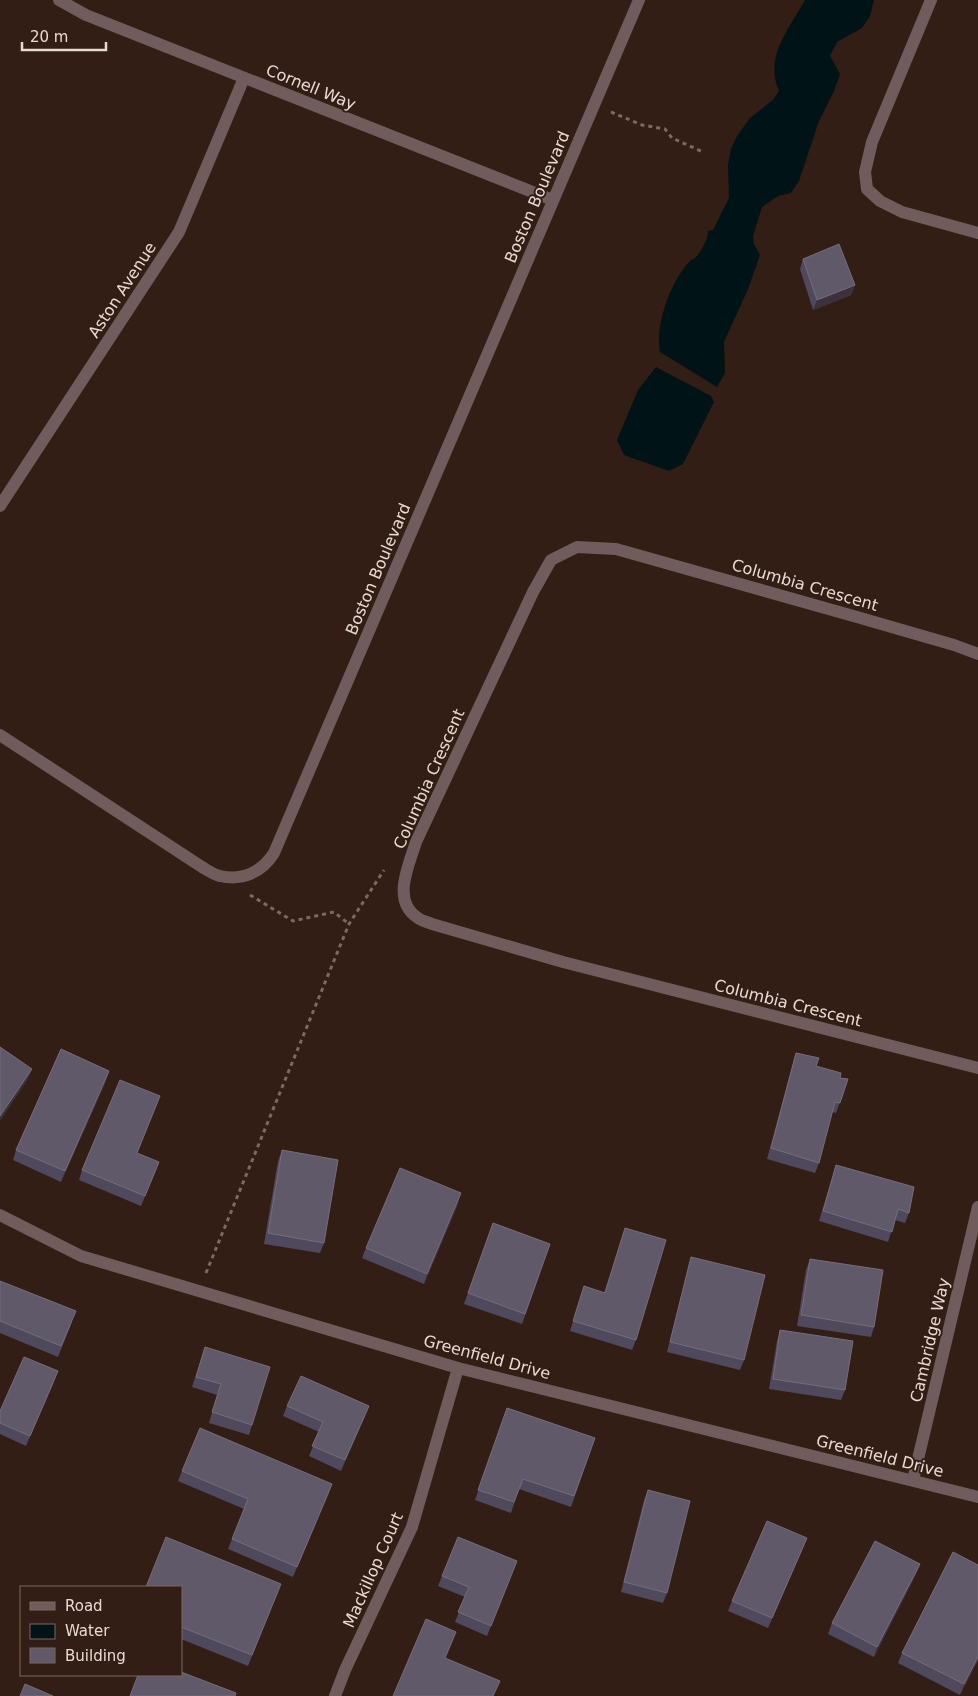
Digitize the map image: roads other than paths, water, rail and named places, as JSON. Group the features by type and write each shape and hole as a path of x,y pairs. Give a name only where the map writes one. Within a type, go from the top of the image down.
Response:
{"street":[{"name":"Cornell Way","path":"59,0 86,15 553,200"},
{"name":"Boston Boulevard","path":"0,735 202,868 219,876 236,877 252,874 266,865 274,852 639,0"},
{"path":"931,0 872,142 865,172 867,189 880,201 902,212 978,233"},
{"name":"Aston Avenue","path":"0,506 178,232 244,78"},
{"name":"Columbia Crescent","path":"978,654 954,645 616,549 577,547 552,560 533,592 416,842 403,885 407,906 417,918 432,924 563,962 978,1068"},
{"name":"Cambridge Way","path":"913,1480 978,1207"},
{"name":"Greenfield Drive","path":"0,1215 81,1256 458,1368 978,1497"},
{"name":"Mackillop Court","path":"336,1696 345,1670 412,1527 458,1368"}],"water":[{"path":"805,0 874,0 870,16 862,28 837,42 830,56 840,74 819,121 799,181 791,193 778,196 762,207 753,236 754,244 760,255 748,289 724,342 725,373 717,387 660,352 659,341 662,317 676,281 689,262 699,253 706,241 708,231 713,230 729,198 728,165 731,149 737,136 750,118 773,100 779,91 774,67 776,55 780,44"},
{"path":"656,367 711,396 714,402 683,464 669,471 624,455 617,440 638,390"}]}
